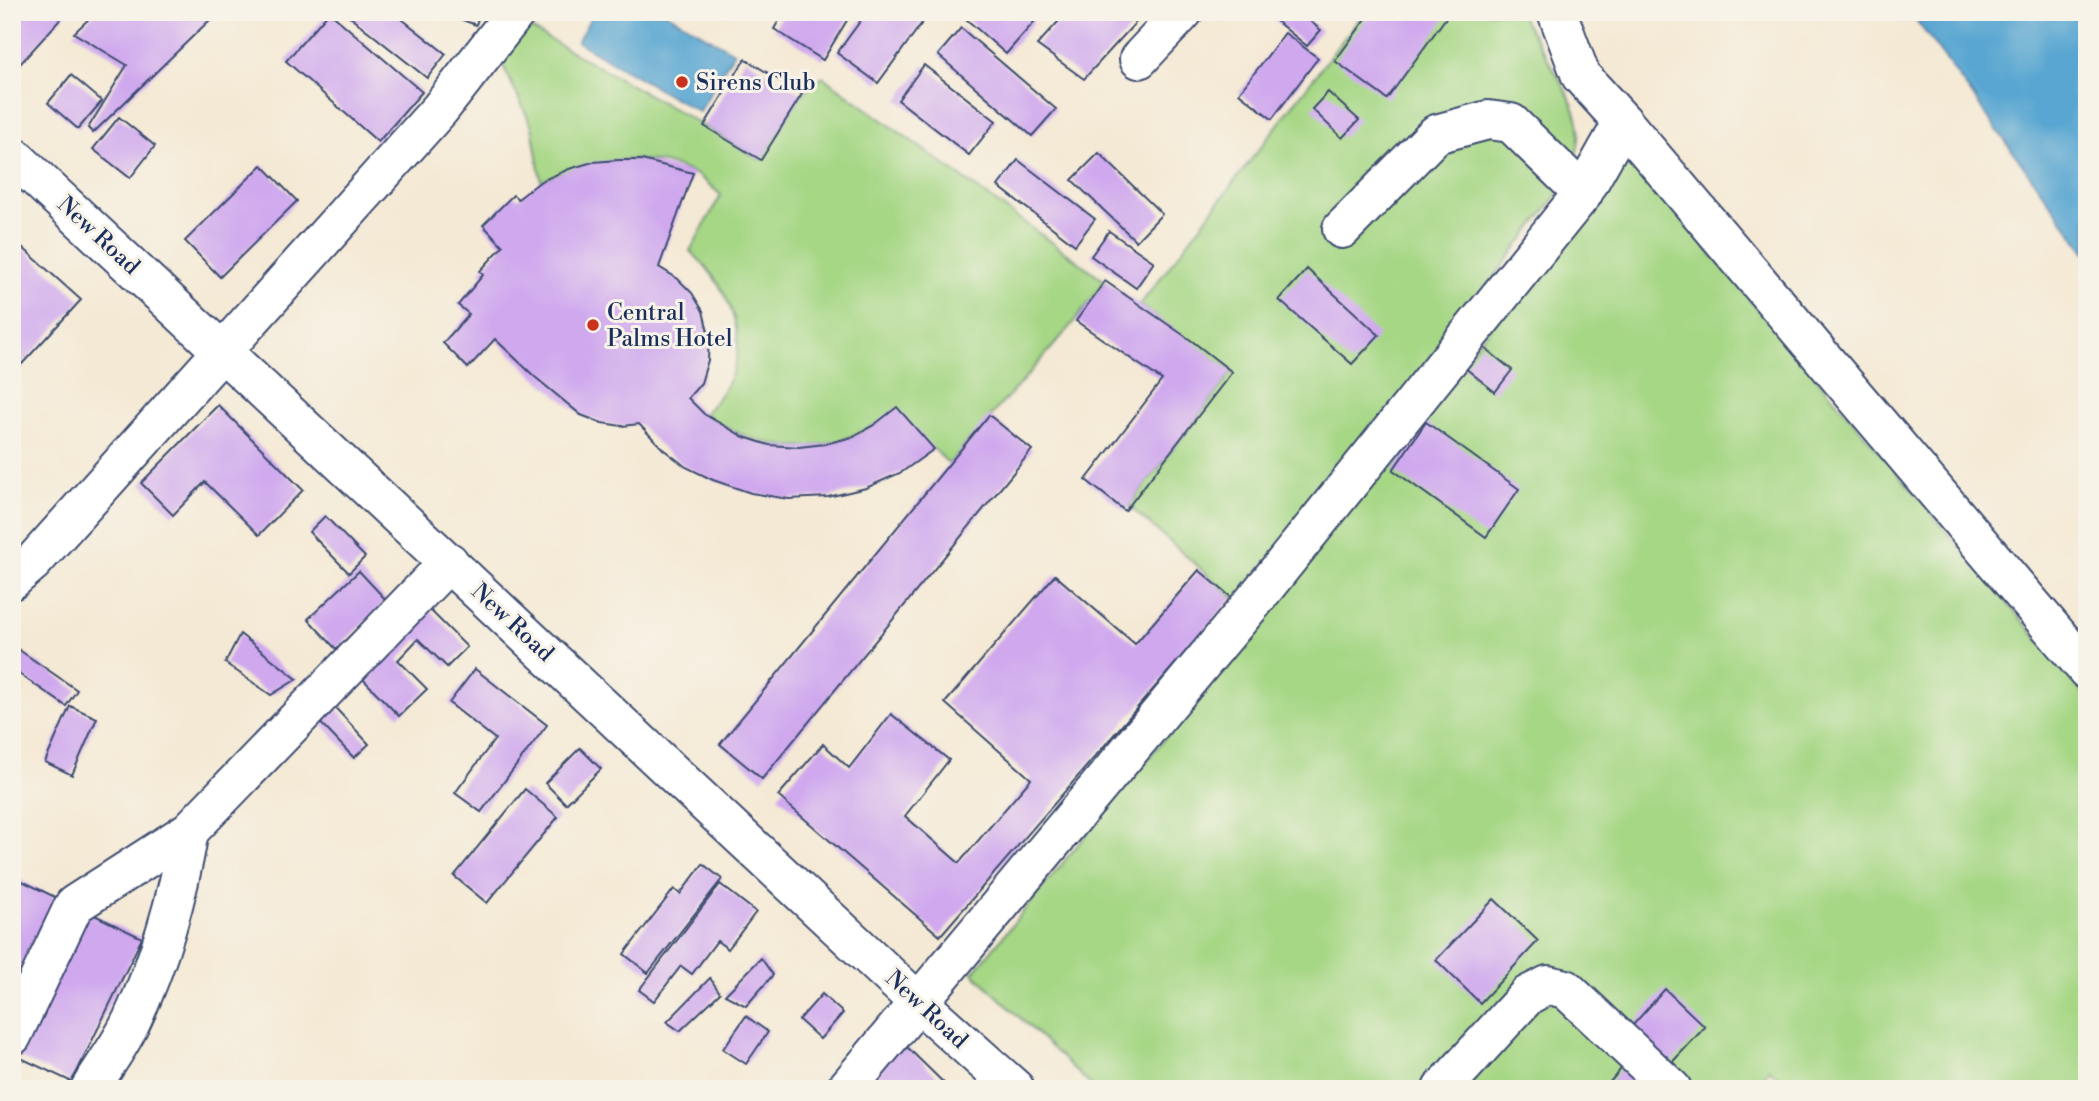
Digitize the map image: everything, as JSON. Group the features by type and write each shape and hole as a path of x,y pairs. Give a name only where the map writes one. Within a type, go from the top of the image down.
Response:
{"street":[{"path":"12,580 33,562 439,109 516,12"},
{"path":"1139,59 1183,12"},
{"path":"1557,12 1581,76 1623,122 2087,670"},
{"path":"1342,229 1436,134 1488,120 1511,123 1583,193"},
{"path":"846,1089 1245,612 1583,193 1623,122"},
{"name":"New Road","path":"12,155 919,1003 1015,1089"},
{"path":"12,1035 74,905 190,831 449,562"},
{"path":"90,1089 131,1023 156,964 190,831"},
{"path":"1442,1089 1528,995 1548,985 1566,989 1672,1089"}],"green space":[{"path":"1364,12 1519,12 1568,96 1578,122 1578,145 1566,184 1240,603 1129,506 1232,372 1140,305"},
{"path":"526,26 760,160 802,94 823,77 1105,281 1049,351 949,464 934,449 874,425 852,436 809,446 767,443 746,436 704,414 722,392 732,374 737,355 737,336 726,298 704,265 690,251 721,195 691,172 653,161 615,160 597,163 541,181 532,126 502,63"},
{"path":"1629,166 1642,172 2087,697 2087,1089 1793,1089 1769,1069 1756,1089 1095,1089 973,973 1259,623 1616,167"}],"water":[{"name":"Sirens Club","path":"594,12 664,12 734,52 699,112 577,42"},
{"path":"1910,12 2087,12 2087,254 1969,91"}],"building":[{"path":"26,12 67,12 12,73 12,27"},
{"path":"96,12 218,12 93,133 88,128 127,65 74,33"},
{"path":"329,12 422,92 378,142 286,61"},
{"path":"344,12 393,12 446,54 427,78"},
{"path":"441,12 480,12 476,25"},
{"path":"784,12 852,12 823,60 774,29"},
{"path":"867,12 930,12 878,83 837,53"},
{"path":"958,12 1023,12 1034,22 1006,54"},
{"path":"1067,12 1129,12 1138,20 1084,79 1037,45"},
{"path":"1265,12 1299,12 1321,30 1307,46"},
{"path":"1371,12 1450,12 1387,99 1335,61"},
{"path":"961,28 1056,109 1032,136 938,55"},
{"path":"1285,33 1318,58 1272,119 1239,93"},
{"path":"745,59 802,94 761,160 704,126"},
{"path":"924,65 996,121 969,155 898,100"},
{"path":"71,75 102,101 78,129 48,103"},
{"path":"1328,92 1359,120 1342,138 1312,109"},
{"path":"119,117 155,146 130,178 93,149"},
{"path":"1099,153 1162,214 1136,241 1072,180"},
{"name":"Central Palms Hotel","path":"642,160 693,173 659,267 678,279 692,293 703,311 709,336 708,360 701,383 688,398 704,414 744,437 769,445 799,447 852,437 874,425 897,407 934,449 902,472 866,488 828,497 789,499 751,493 686,467 663,449 639,424 622,426 602,423 581,415 495,339 468,368 443,343 469,314 458,305 483,275 480,271 503,246 483,225 513,195 518,199 541,181 593,162"},
{"path":"1018,160 1095,219 1075,245 998,186"},
{"path":"262,165 297,201 220,277 185,241"},
{"path":"1109,231 1154,262 1136,288 1091,256"},
{"path":"12,238 81,300 22,364 12,354"},
{"path":"1307,269 1379,335 1352,364 1279,300"},
{"path":"1105,281 1232,372 1125,511 1086,480 1162,380 1076,321"},
{"path":"1481,345 1512,370 1495,392 1464,367"},
{"path":"218,405 303,490 259,535 205,482 173,515 141,483"},
{"path":"989,415 1032,450 762,779 720,744"},
{"path":"1426,422 1519,489 1486,537 1393,470"},
{"path":"325,516 365,557 349,573 309,532"},
{"path":"1199,570 1232,598 940,936 778,796 823,744 849,768 891,714 949,760 905,816 959,863 1031,779 945,703 1055,575 1135,644"},
{"path":"359,571 387,601 336,649 308,619"},
{"path":"424,604 467,647 447,667 418,639 398,660 427,689 399,716 356,672"},
{"path":"240,634 297,679 271,695 225,663"},
{"path":"12,645 77,690 66,706 12,669"},
{"path":"475,669 547,725 481,812 455,793 495,739 449,703"},
{"path":"328,700 369,744 354,758 313,715"},
{"path":"70,706 97,718 72,775 45,762"},
{"path":"580,748 601,769 566,804 545,783"},
{"path":"525,789 558,817 487,903 454,876"},
{"path":"703,864 722,879 648,973 624,954 674,889 680,894"},
{"path":"12,876 61,900 12,1001"},
{"path":"720,884 756,912 728,949 717,941 692,974 681,966 654,1001 639,990"},
{"path":"1494,899 1538,941 1480,1003 1436,960"},
{"path":"82,909 142,938 72,1082 12,1054"},
{"path":"761,958 773,975 746,1006 725,995"},
{"path":"710,978 720,993 680,1031 667,1022"},
{"path":"1665,989 1705,1027 1664,1071 1625,1034"},
{"path":"822,994 843,1013 820,1039 799,1020"},
{"path":"746,1016 768,1032 746,1064 723,1049"},
{"path":"903,1043 950,1089 859,1089"},
{"path":"1626,1063 1655,1089 1604,1089"}],"place":[{"name":"Sirens Club","path":"682,82"},
{"name":"Central Palms Hotel","path":"593,325"}]}
